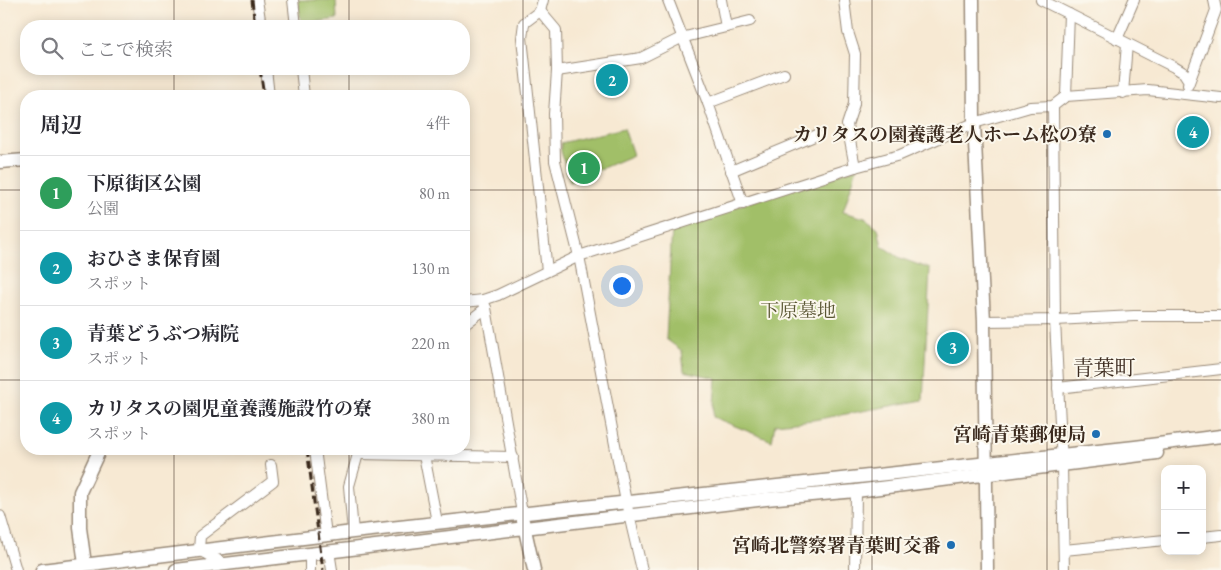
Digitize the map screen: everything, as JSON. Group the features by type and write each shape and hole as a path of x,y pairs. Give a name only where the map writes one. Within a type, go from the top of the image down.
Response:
{"street":[{"path":"257,0 260,20"},
{"path":"293,0 295,20"},
{"path":"543,0 540,11 524,23 522,38 547,271"},
{"path":"668,0 681,38 708,103 742,204"},
{"path":"721,0 726,27"},
{"path":"844,0 848,32 855,54 854,104 847,125 855,167"},
{"path":"973,0 974,123 984,321 987,570"},
{"path":"1041,0 1184,73 1189,81"},
{"path":"1123,93 1122,42 1134,0"},
{"path":"1215,0 1221,3"},
{"path":"1187,94 1189,81 1216,10 1215,0"},
{"path":"540,11 556,30 555,161 579,256 626,502 642,570"},
{"path":"1066,96 1069,14"},
{"path":"557,71 641,58 681,38 750,21"},
{"path":"708,103 784,74"},
{"path":"267,75 269,90"},
{"path":"302,75 303,90"},
{"path":"470,319 484,304 498,295 579,256 855,167 900,155 974,123 1030,107 1053,106 1066,96 1148,90 1221,98"},
{"path":"1053,106 1056,320 1062,460 1064,570"},
{"path":"732,171 817,136"},
{"path":"0,162 20,160"},
{"path":"470,303 484,304"},
{"path":"484,304 513,457 524,528 534,570"},
{"path":"984,321 1134,316 1221,316"},
{"path":"1058,388 1221,369"},
{"path":"176,570 225,567 329,551 766,499 856,491 1221,436"},
{"path":"1062,460 1221,444"},
{"path":"86,567 80,528 80,492 97,455"},
{"path":"316,455 326,535"},
{"path":"353,532 349,486 357,455"},
{"path":"424,455 437,522"},
{"path":"470,455 513,457"},
{"path":"199,550 200,536 273,481 272,465"},
{"path":"42,570 86,567 199,550 437,522 626,502 986,470"},
{"path":"855,570 856,491"},
{"path":"0,516 16,570"},
{"path":"1206,537 1221,535"},
{"path":"1064,550 1161,540"},
{"path":"199,550 225,567"},
{"path":"329,551 332,570"},
{"path":"310,554 310,570"}],"green space":[{"path":"298,0 336,0 337,19 300,20"},
{"path":"624,128 633,155 570,182 561,151 561,143"},
{"name":"下原墓地","path":"857,168 843,212 865,218 878,228 882,246 900,258 930,269 923,400 813,420 775,424 772,441 713,417 716,378 684,371 682,351 666,339 672,227"}],"railway":[{"path":"252,0 254,20"},
{"path":"261,75 263,90"},
{"path":"308,455 323,570"}],"place":[{"name":"おひさま保育園","path":"612,80"},
{"name":"カリタスの園児童養護施設竹の寮","path":"1193,132"},
{"name":"カリタスの園養護老人ホーム松の寮","path":"1107,134"},
{"name":"下原街区公園","path":"584,168"},
{"name":"青葉どうぶつ病院","path":"953,348"},
{"name":"宮崎青葉郵便局","path":"1096,434"},
{"name":"宮崎北警察署青葉町交番","path":"951,545"}],"district":[{"name":"青葉町","path":"1104,368"}]}
